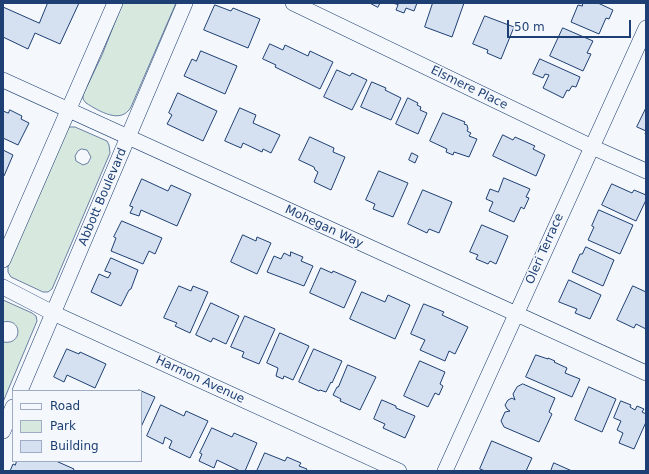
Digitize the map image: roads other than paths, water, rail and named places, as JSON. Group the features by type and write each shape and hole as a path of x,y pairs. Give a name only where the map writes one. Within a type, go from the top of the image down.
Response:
{"street":[{"path":"3,260 115,3"},
{"name":"Abbott Boulevard","path":"20,390 129,138 185,3"},
{"name":"Elsmere Place","path":"293,3 592,147 646,171"},
{"name":"Oleri Terrace","path":"445,471 646,28"},
{"name":"Mohegan Way","path":"3,80 646,373"},
{"name":"Harmon Avenue","path":"3,287 53,313 399,471"},
{"path":"3,431 12,409"}]}
